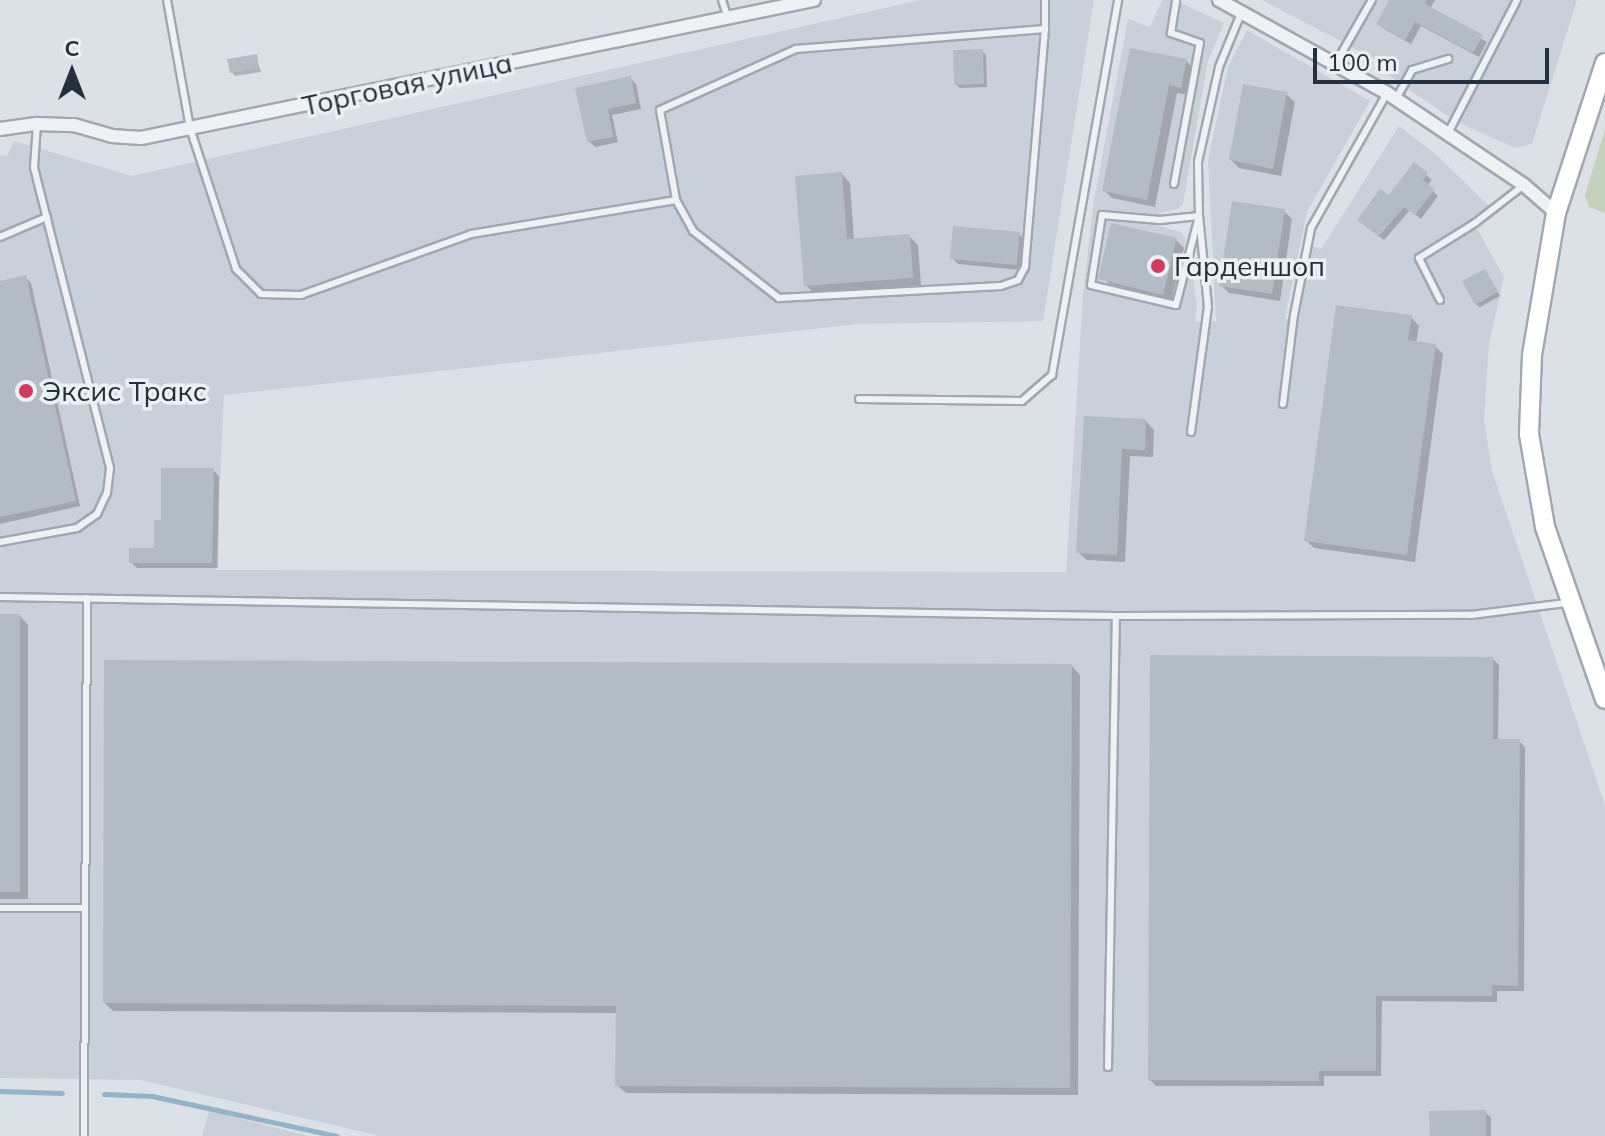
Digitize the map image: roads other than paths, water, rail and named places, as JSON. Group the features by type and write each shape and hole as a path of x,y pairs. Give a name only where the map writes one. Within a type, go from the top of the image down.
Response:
{"main road":[{"path":"1605,63 1556,213 1532,355 1529,434 1545,527 1605,699"}],"street":[{"name":"Торговая улица","path":"0,129 37,124 74,125 112,136 141,138 814,0"},
{"path":"1219,0 1391,96 1524,185 1556,213"}],"lane":[{"path":"167,0 190,128 236,269 261,294 301,295 471,234 676,200"},
{"path":"722,0 728,18"},
{"path":"1045,0 1045,29 1025,267 1018,280 1001,286 779,298 693,231 676,200 660,110 796,49 1045,29"},
{"path":"859,399 1022,401 1052,375 1118,0"},
{"path":"1174,184 1200,43 1171,33 1176,0"},
{"path":"1336,63 1372,0"},
{"path":"1447,135 1517,0"},
{"path":"1191,432 1208,307 1199,216 1198,162 1219,67 1242,11"},
{"path":"1283,404 1294,315 1311,228 1391,96 1412,70 1448,59"},
{"path":"0,542 77,528 97,514 107,493 110,468 34,167 37,124"},
{"path":"1440,300 1419,258 1475,223 1524,185"},
{"path":"1102,215 1160,220 1199,216 1176,305 1091,285 1102,215"},
{"path":"0,237 47,217"},
{"path":"0,597 1116,616 1471,615 1570,602"},
{"path":"84,1136 87,598"},
{"path":"1108,1067 1116,616"},
{"path":"0,908 84,908"}],"waterway":[{"path":"0,1091 62,1093"},
{"path":"104,1094 152,1096 337,1136"}],"place":[{"name":"Гарденшоп","path":"1158,266"},
{"name":"Эксис Тракс","path":"26,391"}]}
